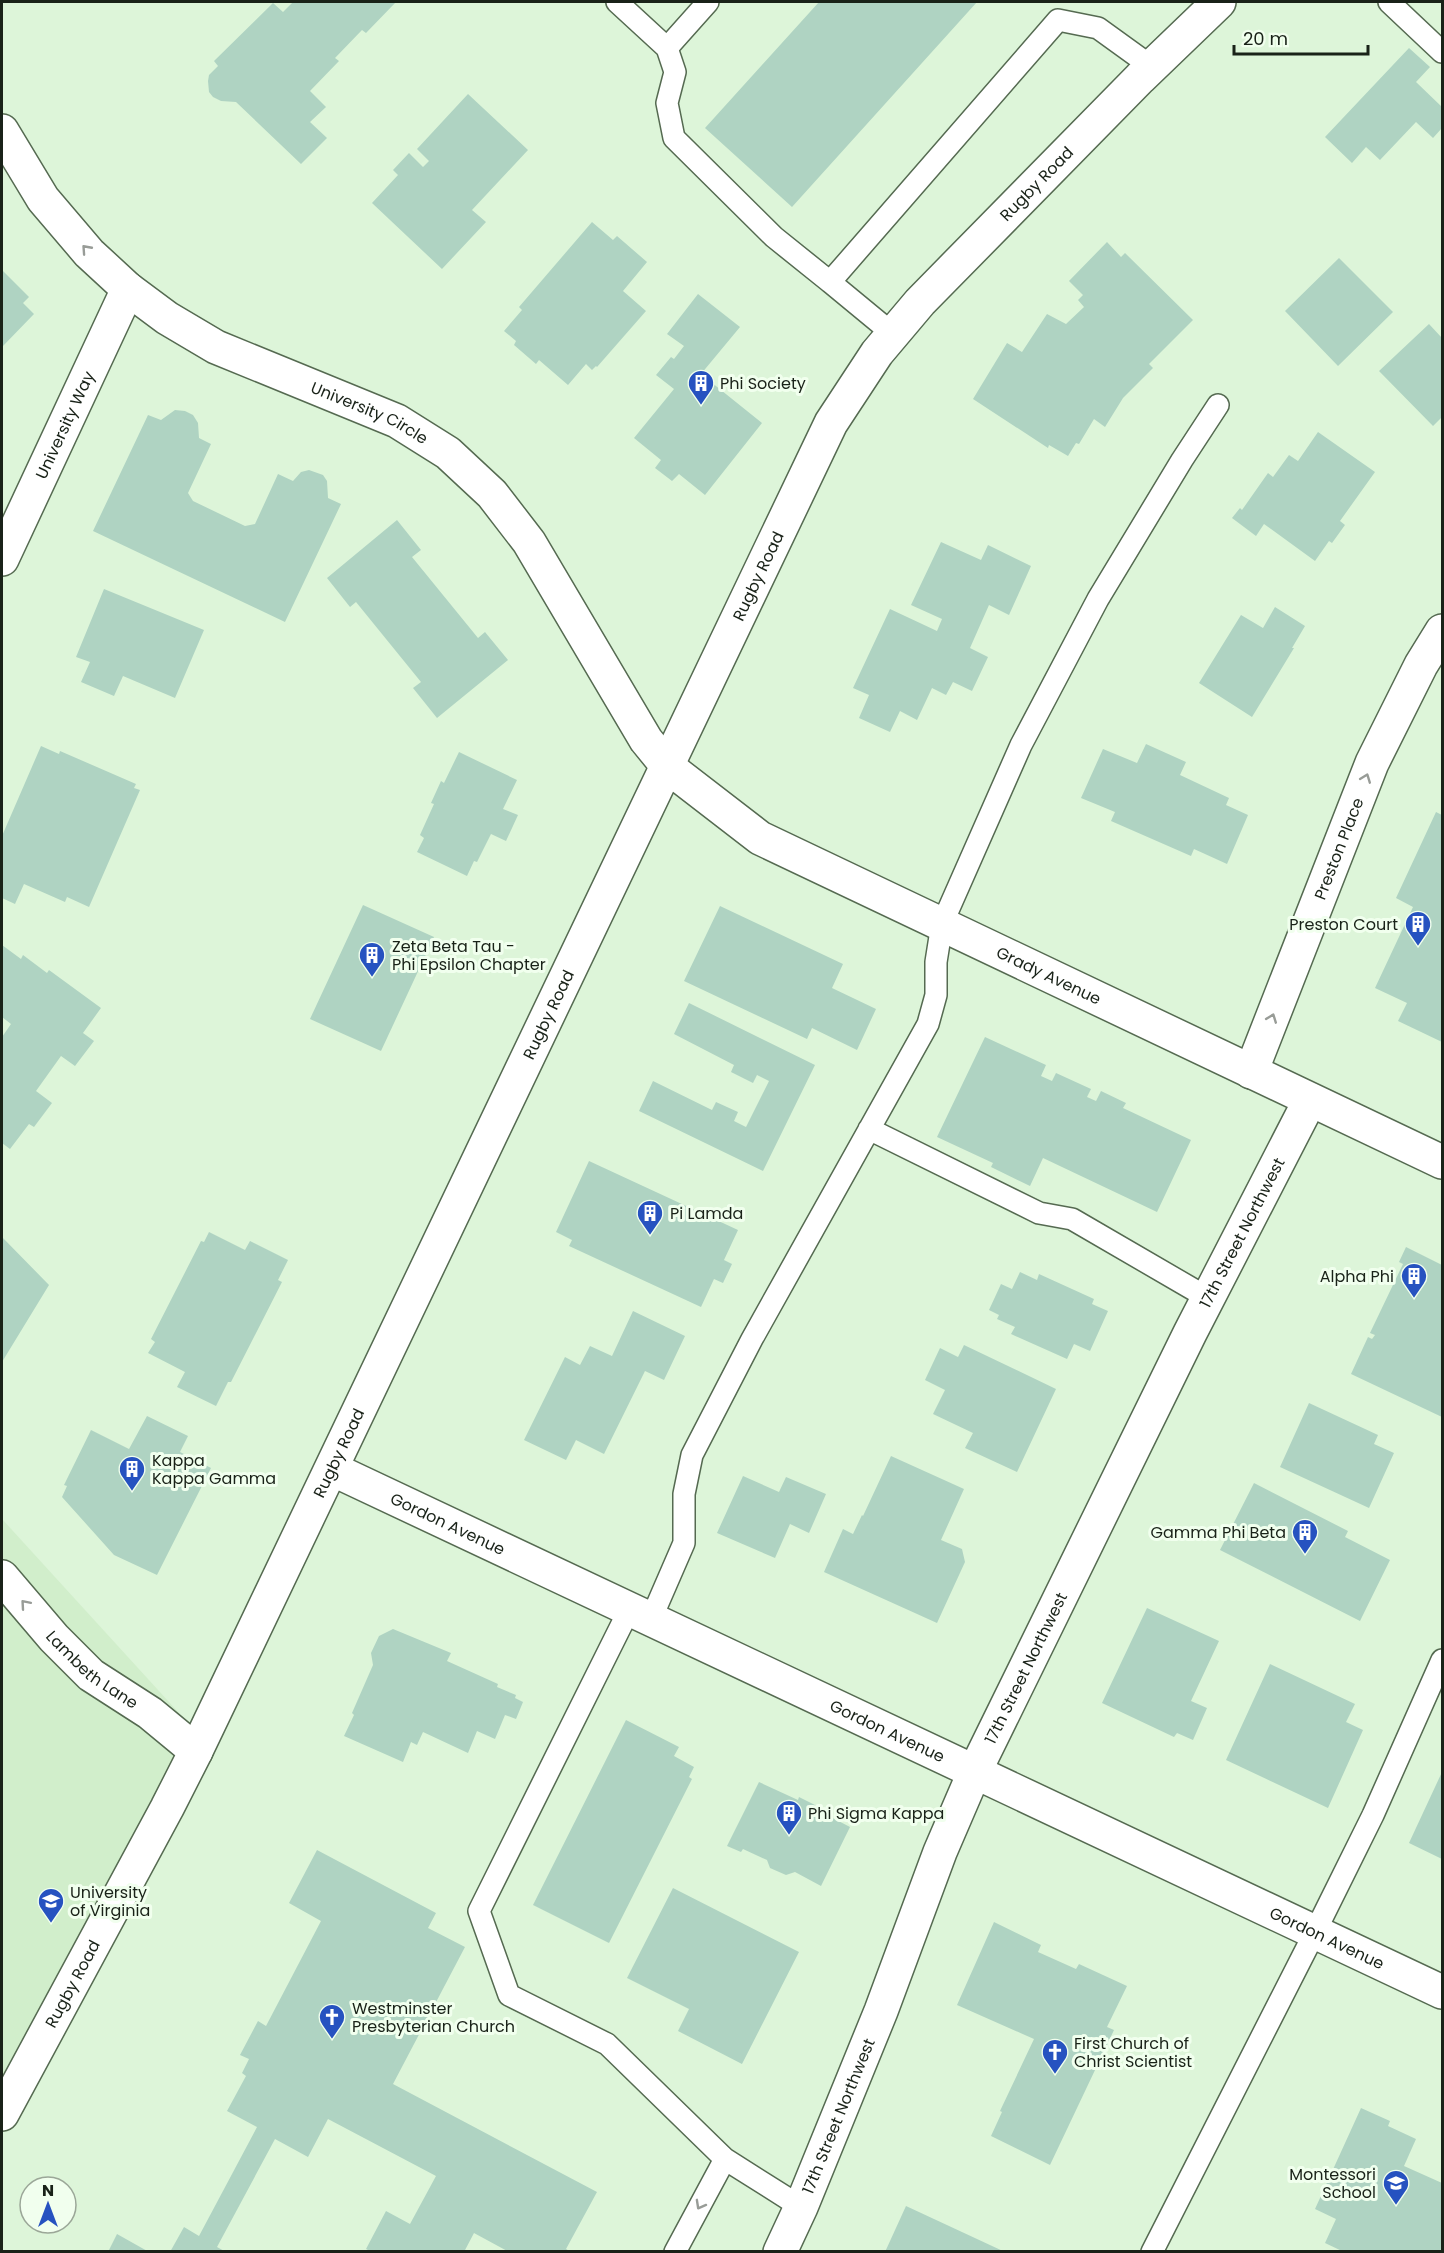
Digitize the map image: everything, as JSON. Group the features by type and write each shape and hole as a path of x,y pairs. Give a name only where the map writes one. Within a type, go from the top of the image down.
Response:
{"street":[{"name":"Rugby Road","path":"2,2114 196,1751 831,423 877,353 920,302 1219,2"},
{"name":"University Circle","path":"2,131 43,199 89,254 128,289 167,318 216,347 397,421 448,453 492,494 529,542 646,740 668,767"},
{"name":"University Way","path":"2,560 128,289"},
{"name":"Preston Place","path":"1251,1072 1372,763 1421,665 1443,632"},
{"name":"Grady Avenue","path":"668,767 760,838 1443,1162"},
{"name":"17th Street Northwest","path":"780,2252 801,2207 881,2011 940,1852 974,1773 1208,1298 1310,1100"},
{"name":"Gordon Avenue","path":"332,1469 1443,1992"},
{"name":"Lambeth Lane","path":"2,1577 54,1638 92,1675 150,1713 196,1751"}],"lane":[{"path":"617,2 667,48 675,72 667,103 674,138 774,237 893,334"},
{"path":"667,48 708,2"},
{"path":"1389,2 1443,52"},
{"path":"830,282 1058,20 1098,28 1152,67"},
{"path":"801,2207 725,2159 607,2044 509,1995 479,1911 640,1614 684,1544 684,1494 692,1455 752,1339 928,1024 936,995 936,962 942,924 1021,745 1098,599 1218,405"},
{"path":"869,1129 1040,1213 1072,1219 1208,1298"},
{"path":"1152,2252 1373,1815 1443,1660"},
{"path":"675,2252 725,2159"}],"shaded area":[{"name":"University of Virginia","path":"2,1519 200,1736 2,2112"}],"building":[{"path":"293,2 396,2 366,33 362,30 335,58 339,61 310,91 326,107 310,122 327,138 301,164 236,102 221,101 213,97 209,92 208,81 209,75 218,66 214,61 273,3 283,12"},
{"path":"819,2 977,2 792,207 705,128"},
{"path":"1409,48 1430,67 1416,82 1442,107 1442,128 1433,138 1416,122 1380,160 1366,147 1352,163 1325,137"},
{"path":"468,94 528,150 472,210 486,222 442,269 372,203 398,175 393,170 409,153 423,167 429,161 417,149"},
{"path":"592,222 613,240 617,236 647,262 623,291 646,311 597,367 592,370 586,364 568,385 539,360 536,364 514,345 516,341 504,331 522,310 519,307"},
{"path":"1107,242 1121,257 1125,253 1193,320 1149,364 1153,368 1123,398 1105,427 1094,419 1079,444 1076,443 1068,456 1049,445 1048,448 973,399 1007,343 1022,352 1047,314 1066,324 1084,307 1078,300 1083,295 1069,281"},
{"path":"1339,258 1393,312 1338,366 1285,311"},
{"path":"2,270 29,297 23,303 34,314 2,347"},
{"name":"Phi Society","path":"698,294 740,327 701,374 762,423 705,495 679,474 672,481 655,468 661,460 634,438 674,389 656,375 671,357 674,359 684,346 667,334"},
{"path":"1429,324 1442,338 1442,417 1433,426 1379,371"},
{"path":"175,410 193,415 198,423 199,438 211,444 188,493 193,501 245,526 255,524 278,474 293,481 301,472 309,470 323,475 327,481 328,498 341,504 285,622 93,531 148,415 161,420"},
{"path":"1318,432 1375,472 1340,521 1345,525 1332,543 1329,541 1315,561 1264,524 1256,536 1232,518 1240,508 1242,510 1268,473 1273,477 1289,455 1298,461"},
{"path":"397,520 421,550 412,557 478,638 485,632 508,660 437,718 413,688 421,682 356,602 350,607 327,578"},
{"path":"941,542 981,560 988,545 1031,566 1009,615 989,605 970,648 988,657 972,691 953,682 946,695 932,688 917,720 900,711 890,732 859,718 869,695 853,688 890,609 937,631 942,619 911,605"},
{"path":"104,589 204,630 175,698 123,676 114,696 81,682 90,662 76,657"},
{"path":"1275,607 1305,626 1252,717 1199,683 1241,615 1263,628"},
{"path":"1146,744 1186,762 1180,775 1229,798 1226,805 1248,815 1227,864 1194,849 1191,856 1111,821 1115,812 1081,798 1103,749 1137,763"},
{"path":"41,746 59,754 60,751 136,784 134,788 140,790 89,907 67,897 65,902 24,884 15,904 2,898 2,836"},
{"path":"459,752 517,780 503,809 518,815 506,841 491,834 467,876 417,852 424,838 420,835 434,804 431,803 441,781 444,783"},
{"name":"Preston Court","path":"1436,812 1442,815 1442,1042 1398,1021 1407,1003 1375,988 1413,907 1396,898"},
{"name":"Zeta Beta Tau - Phi Epsilon Chapter","path":"363,905 434,937 381,1051 310,1019"},
{"path":"720,906 843,964 832,988 876,1009 857,1050 812,1028 807,1039 684,981"},
{"path":"2,945 21,959 23,955 47,973 49,970 101,1008 83,1033 94,1041 75,1066 61,1056 36,1091 52,1103 34,1127 29,1124 10,1149 2,1143 2,1037 11,1024 2,1017"},
{"path":"689,1003 815,1065 763,1171 639,1111 653,1081 712,1110 716,1102 738,1112 734,1121 746,1127 769,1081 757,1075 753,1083 731,1072 734,1065 674,1034"},
{"path":"985,1037 1046,1065 1041,1076 1052,1081 1056,1073 1091,1089 1087,1097 1096,1101 1101,1091 1126,1103 1123,1108 1191,1140 1157,1212 1043,1158 1030,1186 991,1167 993,1163 937,1137"},
{"name":"Pi Lamda","path":"589,1161 738,1230 724,1260 732,1264 723,1283 714,1279 701,1307 569,1246 572,1240 556,1232"},
{"path":"209,1232 245,1250 250,1241 288,1260 278,1280 282,1282 231,1382 228,1382 216,1406 177,1387 185,1372 148,1353 155,1342 151,1339 201,1241 204,1242"},
{"path":"2,1237 49,1285 2,1362"},
{"name":"Alpha Phi","path":"1406,1247 1442,1265 1442,1417 1351,1374 1368,1337 1372,1339 1375,1335 1370,1333 1403,1264 1399,1262"},
{"path":"1020,1272 1037,1280 1039,1274 1094,1299 1092,1304 1108,1311 1090,1351 1074,1344 1067,1359 1011,1334 1015,1327 997,1319 999,1315 989,1310 1001,1284 1012,1289"},
{"path":"633,1311 685,1336 664,1380 645,1371 604,1454 576,1440 566,1460 524,1440 565,1357 580,1365 590,1346 612,1356"},
{"path":"964,1345 1056,1389 1017,1472 965,1448 973,1433 933,1414 945,1390 925,1380 940,1348 958,1357"},
{"path":"1309,1403 1378,1435 1374,1444 1394,1453 1369,1508 1280,1467"},
{"name":"Kappa Kappa Gamma","path":"147,1416 188,1436 180,1452 211,1468 157,1575 114,1555 62,1497 67,1486 64,1485 91,1430 129,1449"},
{"path":"891,1456 964,1489 941,1540 962,1549 965,1562 937,1623 824,1572 843,1529 853,1534"},
{"path":"743,1476 779,1492 786,1477 826,1494 809,1533 790,1524 775,1558 717,1533"},
{"name":"Gamma Phi Beta","path":"1254,1483 1348,1531 1345,1537 1390,1560 1360,1621 1220,1550"},
{"path":"1147,1608 1219,1641 1191,1701 1207,1708 1193,1740 1177,1733 1174,1737 1102,1703"},
{"path":"393,1629 451,1653 447,1661 498,1684 497,1687 516,1695 515,1698 523,1702 516,1719 505,1715 495,1739 477,1731 468,1753 423,1732 417,1745 411,1742 403,1762 344,1736 373,1665 371,1653 379,1636"},
{"path":"1270,1664 1355,1704 1346,1722 1363,1730 1328,1808 1226,1760"},
{"path":"626,1720 679,1747 674,1756 694,1767 689,1777 692,1779 609,1943 533,1905"},
{"path":"1442,1772 1442,1859 1409,1843"},
{"name":"Phi Sigma Kappa","path":"759,1782 798,1800 799,1797 827,1811 825,1814 850,1827 821,1886 795,1872 786,1875 770,1868 767,1860 743,1849 741,1852 727,1846"},
{"name":"Westminster Presbyterian Church","path":"317,1850 436,1913 428,1928 465,1947 393,2084 597,2192 566,2249 571,2252 509,2252 474,2233 464,2252 372,2252 366,2249 386,2211 410,2224 436,2176 328,2119 308,2157 275,2139 217,2247 226,2252 170,2252 184,2227 199,2236 257,2127 227,2111 246,2076 242,2073 249,2059 240,2055 258,2021 266,2026 321,1921 289,1903"},
{"path":"673,1888 799,1952 742,2064 678,2031 689,2009 627,1978"},
{"name":"First Church of Christ Scientist","path":"994,1922 1041,1945 1038,1952 1076,1969 1079,1964 1127,1986 1107,2027 1114,2030 1050,2165 991,2136 1002,2112 1000,2111 1034,2039 957,2005"},
{"path":"1361,2108 1390,2121 1388,2126 1416,2139 1404,2166 1442,2183 1442,2252 1344,2252 1325,2243 1336,2219 1315,2209"},
{"path":"906,2206 1005,2252 885,2252"},
{"path":"117,2234 149,2252 108,2252"}],"place":[{"name":"Phi Society","path":"701,406"},
{"name":"Preston Court","path":"1418,947"},
{"name":"Zeta Beta Tau - Phi Epsilon Chapter","path":"372,978"},
{"name":"Pi Lamda","path":"650,1236"},
{"name":"Alpha Phi","path":"1414,1299"},
{"name":"Kappa Kappa Gamma","path":"132,1492"},
{"name":"Gamma Phi Beta","path":"1305,1555"},
{"name":"Phi Sigma Kappa","path":"789,1836"},
{"name":"University of Virginia","path":"51,1924"},
{"name":"Westminster Presbyterian Church","path":"332,2040"},
{"name":"First Church of Christ Scientist","path":"1055,2075"},
{"name":"Montessori School","path":"1396,2206"}]}
